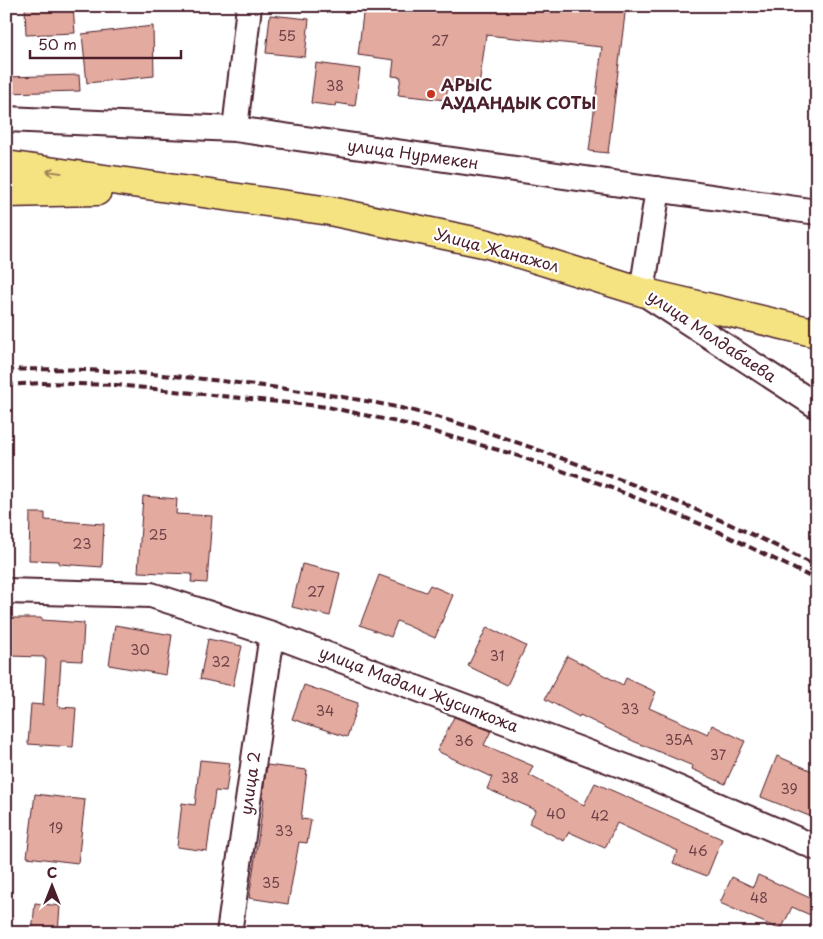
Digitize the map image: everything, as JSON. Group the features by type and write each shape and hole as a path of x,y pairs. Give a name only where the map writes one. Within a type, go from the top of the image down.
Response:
{"main road":[{"path":"6,165 172,190"},
{"path":"6,193 172,190"},
{"name":"Улица Жанажол","path":"172,190 330,211 488,244 642,292 817,333"}],"street":[{"path":"235,129 248,6"},
{"name":"улица Нурмекен","path":"6,119 235,129 817,212"},
{"name":"улица Молдабаева","path":"658,189 642,292 817,406"},
{"name":"улица Мадали Жусипкожа","path":"6,592 151,595 272,634 650,776 817,848"},
{"name":"улица 2","path":"229,933 272,634"}],"building":[{"path":"25,6 73,6 75,33 26,35"},
{"path":"364,6 626,6 608,153 589,151 602,47 486,35 479,86 448,83 446,100 398,95 401,77 392,76 394,60 358,55"},
{"path":"270,15 309,19 305,57 266,53"},
{"path":"153,26 154,76 87,83 82,34"},
{"path":"316,63 360,69 355,106 336,103 335,106 311,103"},
{"path":"79,75 80,91 6,93 6,77"},
{"path":"143,496 177,499 176,514 212,516 207,583 191,582 192,574 138,572"},
{"path":"30,513 45,513 45,520 104,524 102,567 59,564 59,561 29,560"},
{"path":"302,564 340,573 330,616 292,607"},
{"path":"379,575 426,592 430,585 453,595 435,638 397,621 391,637 360,625"},
{"path":"8,618 42,618 42,620 84,623 82,661 61,660 58,707 76,708 73,747 28,744 31,704 43,705 46,659 44,657 8,656"},
{"path":"115,625 172,635 166,675 109,665"},
{"path":"487,627 526,646 507,685 468,666"},
{"path":"208,639 242,646 233,686 200,679"},
{"path":"567,656 623,685 626,678 656,692 649,708 708,734 712,725 745,741 725,784 692,769 693,766 633,741 580,715 579,717 545,699"},
{"path":"304,685 358,703 347,737 292,719"},
{"path":"454,717 491,731 484,745 533,766 529,775 584,805 595,783 722,839 707,876 673,863 678,851 617,823 605,848 569,832 564,841 529,823 536,810 487,789 492,777 437,751"},
{"path":"777,756 817,773 817,819 761,797"},
{"path":"200,760 230,763 226,792 215,791 207,851 177,847 182,803 195,805"},
{"path":"267,765 307,770 301,819 311,820 307,843 299,842 288,904 249,898 264,799 262,798"},
{"path":"35,794 85,800 78,863 27,857"},
{"path":"758,875 817,901 817,918 792,907 781,930 720,903 732,877 753,887"},
{"path":"35,903 60,906 58,933 32,933"}],"railway":[{"path":"6,370 87,370 195,378 318,393 414,411 497,436 641,487 730,524 817,567"},
{"path":"6,385 41,383 116,385 328,407 406,424 509,453 604,485 713,529 817,580"}],"place":[{"name":"АРЫС АУДАНДЫК СОТЫ","path":"431,94"}]}
